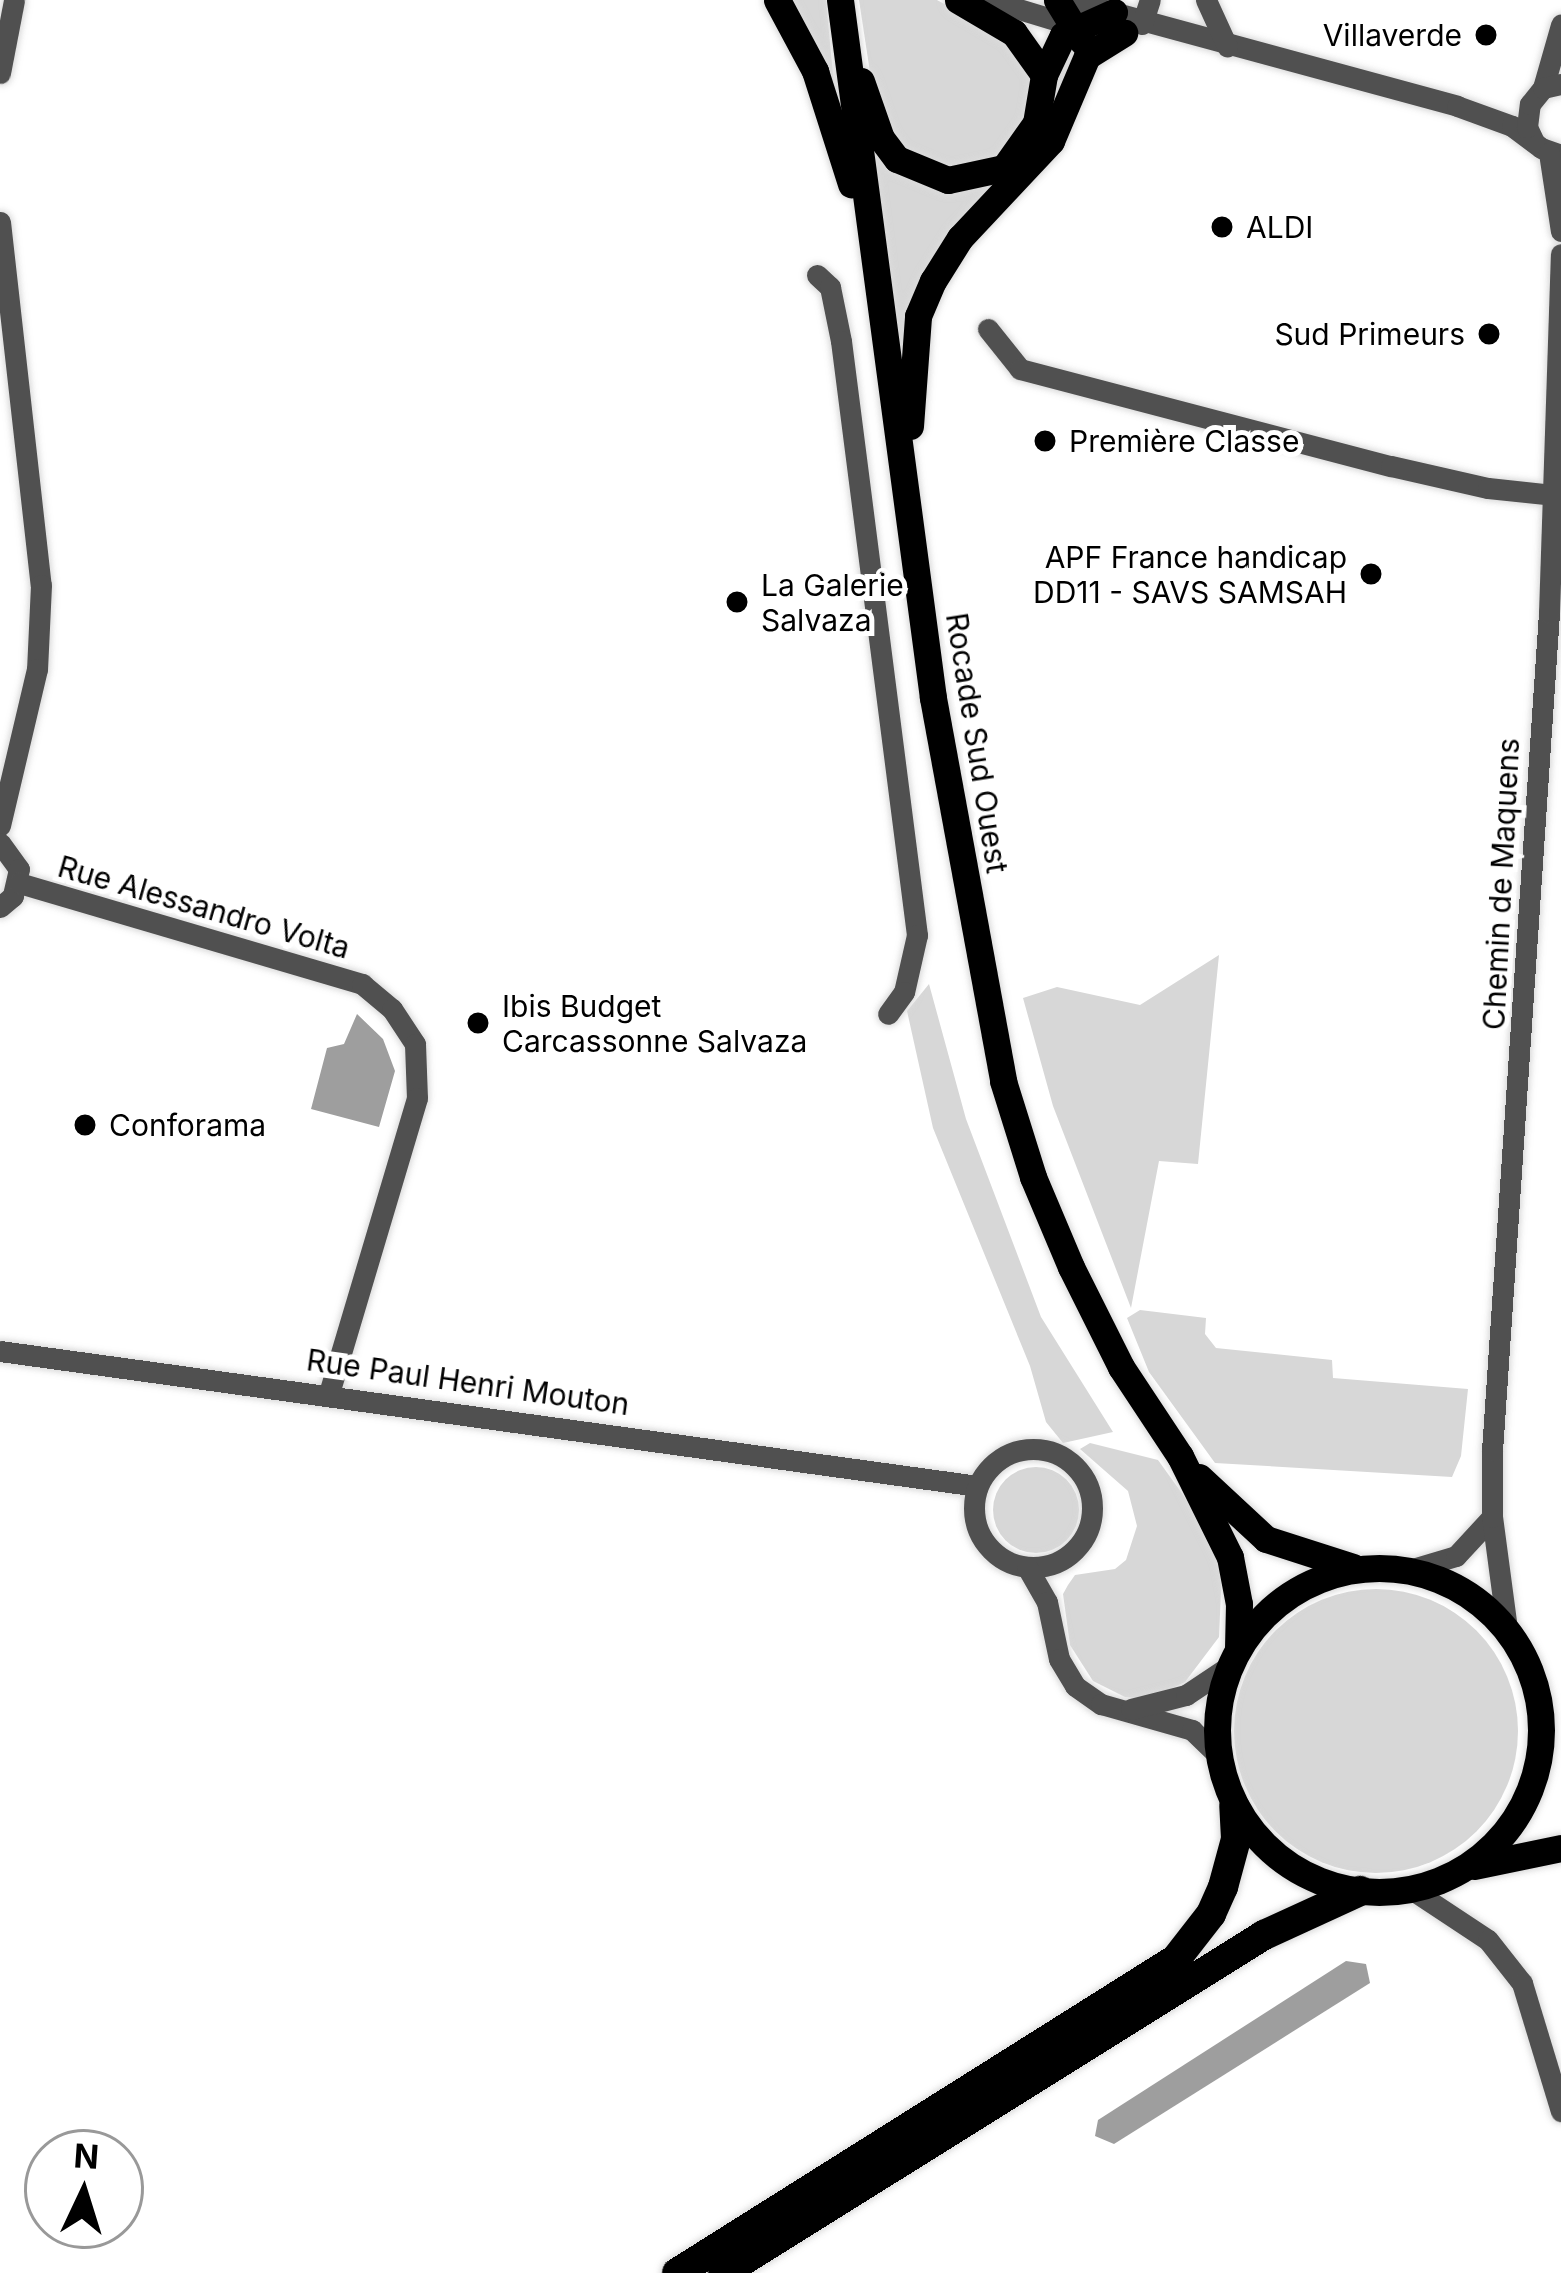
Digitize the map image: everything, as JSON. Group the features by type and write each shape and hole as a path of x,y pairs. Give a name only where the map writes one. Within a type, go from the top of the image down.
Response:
{"highway":[{"path":"677,2273 1176,1959 1211,1914 1223,1887 1236,1839 1234,1806"},
{"path":"723,2273 1264,1935 1360,1891"}],"main road":[{"path":"777,0 815,71 870,233"},
{"path":"842,0 858,71 881,138 897,159 948,180 1004,168 1036,123 1043,75 1072,13"},
{"name":"Rocade Sud Ouest","path":"842,0 933,698 1004,1081 1033,1177 1071,1267 1121,1367 1180,1456 1230,1558 1239,1604 1233,1657"},
{"path":"958,0 1014,33 1043,75"},
{"path":"1058,0 1072,13 1087,56"},
{"path":"1072,13 1127,23"},
{"path":"915,538 910,405 918,316 960,238 1051,141 1087,56 1127,23"},
{"name":"Rocade Sud Ouest","path":"1180,1456 1266,1539 1359,1568"},
{"path":"1561,1754 1523,1654 1507,1629 1463,1590 1409,1570 1359,1568 1289,1593 1233,1657 1216,1725 1218,1755 1234,1806 1257,1838 1286,1864 1321,1882 1360,1891 1411,1889 1464,1868 1561,1848"},
{"path":"1464,1868 1493,1846 1533,1784 1541,1748 1541,1711"}],"street":[{"path":"0,74 14,0"},
{"path":"989,0 1072,13"},
{"path":"1127,23 1150,0"},
{"path":"1206,0 1227,46"},
{"path":"1127,23 1480,110 1544,92"},
{"path":"1561,26 1544,92 1527,127 1548,150 1560,194 1561,231"},
{"path":"1457,106 1512,126 1548,150"},
{"path":"0,222 41,585 37,669 0,826"},
{"name":"Chemin de Maquens","path":"1507,1629 1491,1490 1555,614 1553,495 1561,254"},
{"path":"817,275 830,287 842,340 917,934 904,992 888,1014"},
{"path":"988,329 1020,370 1391,466 1488,488 1553,495"},
{"path":"0,843 15,857 19,883 0,907"},
{"name":"Rue Alessandro Volta","path":"19,883 362,984 392,1009 415,1044 417,1098 328,1393"},
{"name":"Rue Paul Henri Mouton","path":"0,1351 328,1393 976,1493"},
{"path":"1021,1450 1047,1451 1077,1469 1087,1483 1092,1516 1076,1550 1059,1562 1027,1567 1003,1560 988,1547 978,1530 976,1493 998,1460 1021,1450"},
{"path":"1409,1570 1456,1556 1492,1517"},
{"path":"1047,1602 1059,1562"},
{"path":"1027,1567 1047,1602 1059,1659 1075,1686 1121,1710 1192,1730 1218,1755"},
{"path":"1121,1710 1186,1695 1233,1657"},
{"path":"1411,1889 1488,1940 1522,1983 1561,2111"}],"shaded area":[{"path":"787,0 826,0 837,117"},
{"path":"859,0 937,0 1010,40 1028,66 1033,95 1029,125 997,162 929,169 891,138 873,92"},
{"path":"1074,43 1075,68 1047,135 1023,167 936,259 914,318 906,379 866,120 882,155 904,175 929,185 984,187 1032,152 1046,123 1058,55"},
{"path":"1219,955 1198,1164 1159,1161 1131,1308 1053,1106 1023,998 1057,987 1140,1005"},
{"path":"929,984 966,1119 1041,1317 1113,1432 1063,1443 1046,1422 1030,1366 933,1128 907,1011"},
{"path":"357,1014 383,1039 395,1071 379,1127 311,1109 327,1048 344,1044"},
{"path":"1140,1310 1206,1318 1205,1334 1216,1348 1332,1360 1333,1378 1468,1389 1461,1456 1452,1477 1215,1463 1149,1372 1127,1318"},
{"path":"1090,1443 1158,1460 1199,1517 1222,1569 1219,1637 1185,1682 1149,1699 1125,1697 1093,1681 1070,1645 1063,1594 1068,1585 1075,1575 1115,1569 1126,1560 1137,1526 1128,1491 1080,1449"},
{"path":"1036,1467 1066,1480 1079,1510 1066,1540 1036,1553 1006,1540 993,1510 1006,1480"},
{"path":"1376,1589 1430,1600 1476,1631 1507,1677 1518,1731 1507,1785 1476,1831 1430,1862 1376,1873 1322,1862 1276,1831 1245,1785 1234,1731 1245,1677 1276,1631 1322,1600"},
{"path":"1346,1961 1366,1964 1370,1983 1114,2144 1095,2136 1098,2120"}],"place":[{"name":"Villaverde","path":"1486,35"},
{"name":"ALDI","path":"1222,227"},
{"name":"Sud Primeurs","path":"1489,334"},
{"name":"Première Classe","path":"1045,441"},
{"name":"APF France handicap DD11 - SAVS SAMSAH","path":"1371,574"},
{"name":"La Galerie Salvaza","path":"737,602"},
{"name":"Ibis Budget Carcassonne Salvaza","path":"478,1023"},
{"name":"Conforama","path":"85,1125"}]}
